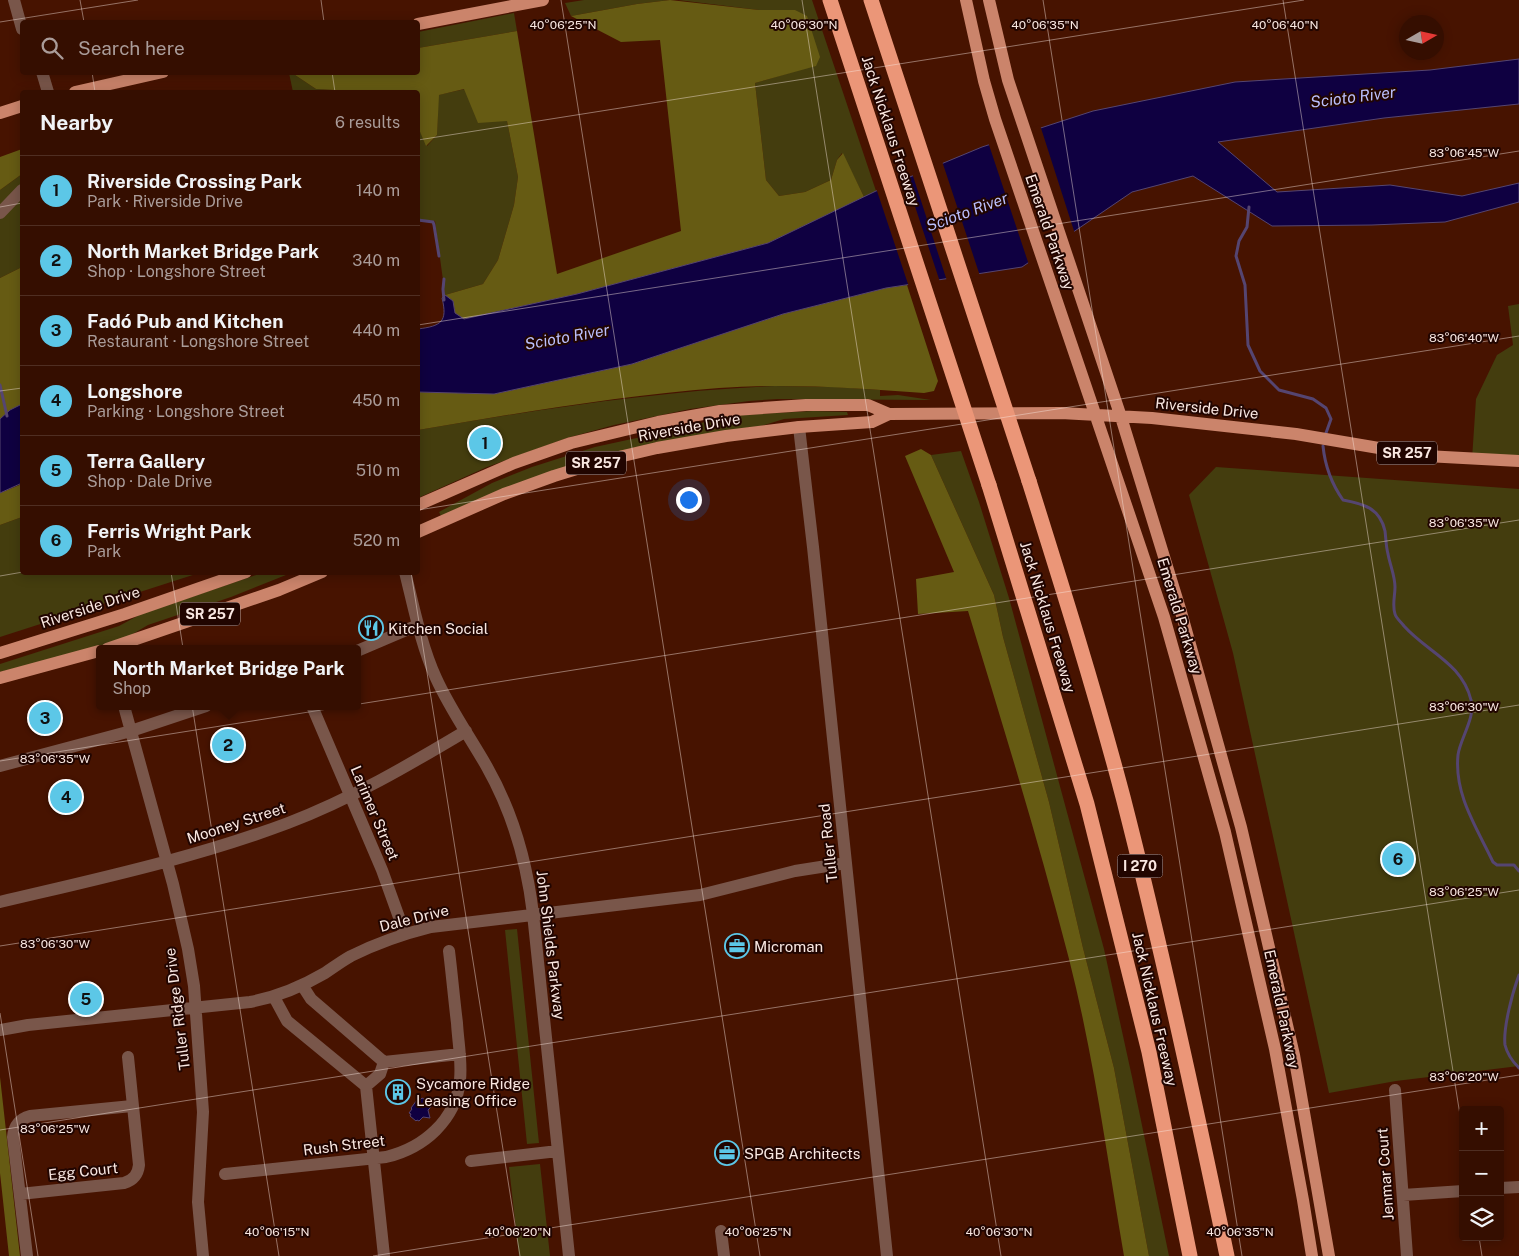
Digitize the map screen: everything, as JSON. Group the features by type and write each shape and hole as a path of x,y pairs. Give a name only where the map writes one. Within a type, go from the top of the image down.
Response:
{"highway":[{"name":"Jack Nicklaus Freeway","path":"830,0 989,485 1087,804 1149,1052 1190,1256"},
{"name":"Jack Nicklaus Freeway","path":"871,0 1078,636 1122,796 1183,1044 1227,1256"}],"main road":[{"path":"420,24 543,0"},
{"name":"Emerald Parkway","path":"989,1 1018,114 1121,417 1180,612 1241,828 1294,1055 1329,1256"},
{"name":"Emerald Parkway","path":"966,3 995,119 1164,617 1225,832 1275,1049 1312,1256"},
{"path":"85,90 150,75"},
{"path":"0,113 20,107"},
{"name":"Riverside Drive","path":"420,503 514,463 580,441 658,422 720,411 806,405 868,406 889,414 1061,413 1161,419 1296,434 1426,456 1519,461"},
{"name":"Riverside Drive","path":"420,531 504,494 606,460 688,442 799,427 872,422 889,414"},
{"name":"Riverside Drive","path":"0,653 125,614 237,575"},
{"name":"SR 257","path":"118,645 279,590 315,575"},
{"name":"SR 257","path":"0,678 96,652"}],"street":[{"path":"14,0 20,22"},
{"path":"43,75 47,90"},
{"path":"0,213 20,192"},
{"name":"Tuller Road","path":"799,427 887,1256"},
{"name":"John Shields Parkway","path":"406,575 418,625 435,677 492,776 512,820 524,859 533,914 569,1256"},
{"path":"361,649 418,625"},
{"name":"Tuller Ridge Drive","path":"125,710 167,862 188,949 197,1008 204,1112 198,1202 203,1256"},
{"path":"0,766 131,731 194,710"},
{"name":"Larimer Street","path":"314,710 382,870 405,934"},
{"name":"Mooney Street","path":"0,902 167,862 270,830 350,796 466,732"},
{"name":"Dale Drive","path":"0,1030 250,1002 274,997 302,985 356,954 405,934 449,924 700,895 800,870 846,863"},
{"name":"Rush Street","path":"225,1174 375,1159 411,1149 430,1136 442,1124 450,1112 459,1090 460,1054 449,951"},
{"path":"302,985 311,999 384,1062 460,1054"},
{"path":"274,997 287,1021 366,1086 384,1256"},
{"name":"Egg Court","path":"20,1194 124,1183 132,1180 137,1173 139,1165 128,1057"},
{"path":"366,1086 380,1074 384,1062"},
{"name":"Jenmar Court","path":"1395,1090 1407,1256"},
{"path":"27,1256 13,1134 14,1128 19,1121 30,1116 132,1106"},
{"path":"471,1161 558,1151"},
{"path":"1504,1188 1519,1187"},
{"path":"1403,1195 1459,1191"},
{"path":"721,1231 724,1256"}],"shaded area":[{"path":"584,0 670,0 571,16 565,3"},
{"path":"670,0 759,10 795,10 807,16 820,57 816,66 755,83 766,180 779,196 805,192 831,180 837,160 843,153 864,197 768,243 577,294 464,319 455,313 453,301 445,295 483,284 498,260 514,205 518,177 507,121 478,123 464,89 439,95 437,135 426,146 420,132 420,90 316,89 295,75 420,75 420,48 517,31 557,274 681,231 660,40 621,42 571,16"},
{"path":"678,0 812,0 876,191 864,197 842,153 837,160 831,180 805,192 779,196 766,180 755,83 816,65 795,10 759,10"},
{"path":"514,13 517,31 420,48 420,32"},
{"path":"289,75 295,75 316,89 334,90 293,90"},
{"path":"465,89 507,121 518,177 514,205 498,260 483,284 445,295 435,221 420,220 420,131 427,146 437,135 438,95"},
{"path":"20,150 20,175 0,190 0,157"},
{"path":"20,175 20,268 0,278 0,190"},
{"path":"20,268 20,405 10,410 0,419 0,278"},
{"path":"907,285 938,381 934,391 924,393 796,386 719,388 605,400 420,430 420,392 494,394 632,364 783,314 886,288"},
{"path":"1519,304 1519,461 1472,459 1476,399 1497,355 1513,345 1508,306"},
{"path":"775,386 836,387 880,390 880,396 898,395 931,400 778,399 690,409 614,425 567,438 487,467 420,497 420,430 640,397"},
{"path":"813,411 847,412 848,415 784,419 761,426 712,433 441,516 439,512 492,483 532,467 595,447 692,426 723,416"},
{"path":"921,449 931,455 994,595 1003,637 1049,802 1083,948 1114,1068 1149,1256 1124,1256 1093,1070 1078,996 1033,828 968,611 918,614 916,579 954,572 905,456"},
{"path":"961,451 1009,598 1104,949 1169,1256 1149,1256 1114,1068 1083,948 1049,802 1003,637 994,595 931,455"},
{"path":"1216,467 1519,489 1519,1066 1396,1081 1329,1093 1233,653 1189,495"},
{"path":"20,485 20,518 0,525 0,493"},
{"path":"20,518 20,575 193,575 0,637 0,525"},
{"path":"256,575 286,575 231,597 148,625 126,638 0,672 0,664 119,626 141,614"},
{"path":"517,929 539,1143 527,1144 505,930"},
{"path":"0,1077 20,1256 9,1256 0,1173"},
{"path":"540,1164 550,1256 519,1256 509,1167"}],"water":[{"name":"Scioto River","path":"1519,59 1519,104 1384,118 1218,142 1277,192 1390,185 1462,196 1519,183 1519,202 1445,222 1272,226 1193,176 1132,192 1022,267 886,288 783,314 632,364 494,394 420,392 420,329 432,326 441,321 444,313 442,298 445,295 453,301 455,313 464,319 577,294 768,243 876,191 982,147 1093,111 1235,82 1430,70"},
{"path":"20,405 20,484 0,493 0,419 10,410"},
{"path":"422,1098 431,1103 430,1105 432,1106 428,1110 430,1118 423,1117 416,1121 409,1113 417,1100 419,1101"}],"pier":[{"path":"1040,125 1075,234 1029,265 988,142"},
{"path":"942,161 980,276 947,281 912,173"},
{"path":"905,176 940,282 909,287 876,188"}],"waterway":[{"path":"1249,207 1247,227 1239,241 1236,256 1245,285 1248,345 1260,371 1279,390 1313,399 1326,408 1331,419 1326,433"},
{"path":"420,220 433,222 439,256"},
{"path":"444,279 444,300"},
{"path":"0,385 7,416"},
{"path":"1323,446 1329,474 1343,500 1370,508 1383,523 1394,579 1396,617 1413,635 1452,667 1466,687 1472,707 1470,721 1458,755 1458,770 1463,797 1493,862 1497,865 1514,865 1519,871"},
{"path":"1519,975 1509,1009 1505,1037 1507,1051 1519,1068"}],"place":[{"name":"Riverside Crossing Park","path":"485,443"},
{"name":"Kitchen Social","path":"371,628"},
{"name":"Fadó Pub and Kitchen","path":"45,718"},
{"name":"North Market Bridge Park","path":"228,745"},
{"name":"Longshore","path":"66,797"},
{"name":"Ferris Wright Park","path":"1398,859"},
{"name":"Microman","path":"737,946"},
{"name":"Terra Gallery","path":"86,999"},
{"name":"Sycamore Ridge Leasing Office","path":"398,1092"},
{"name":"SPGB Architects","path":"727,1153"}]}
